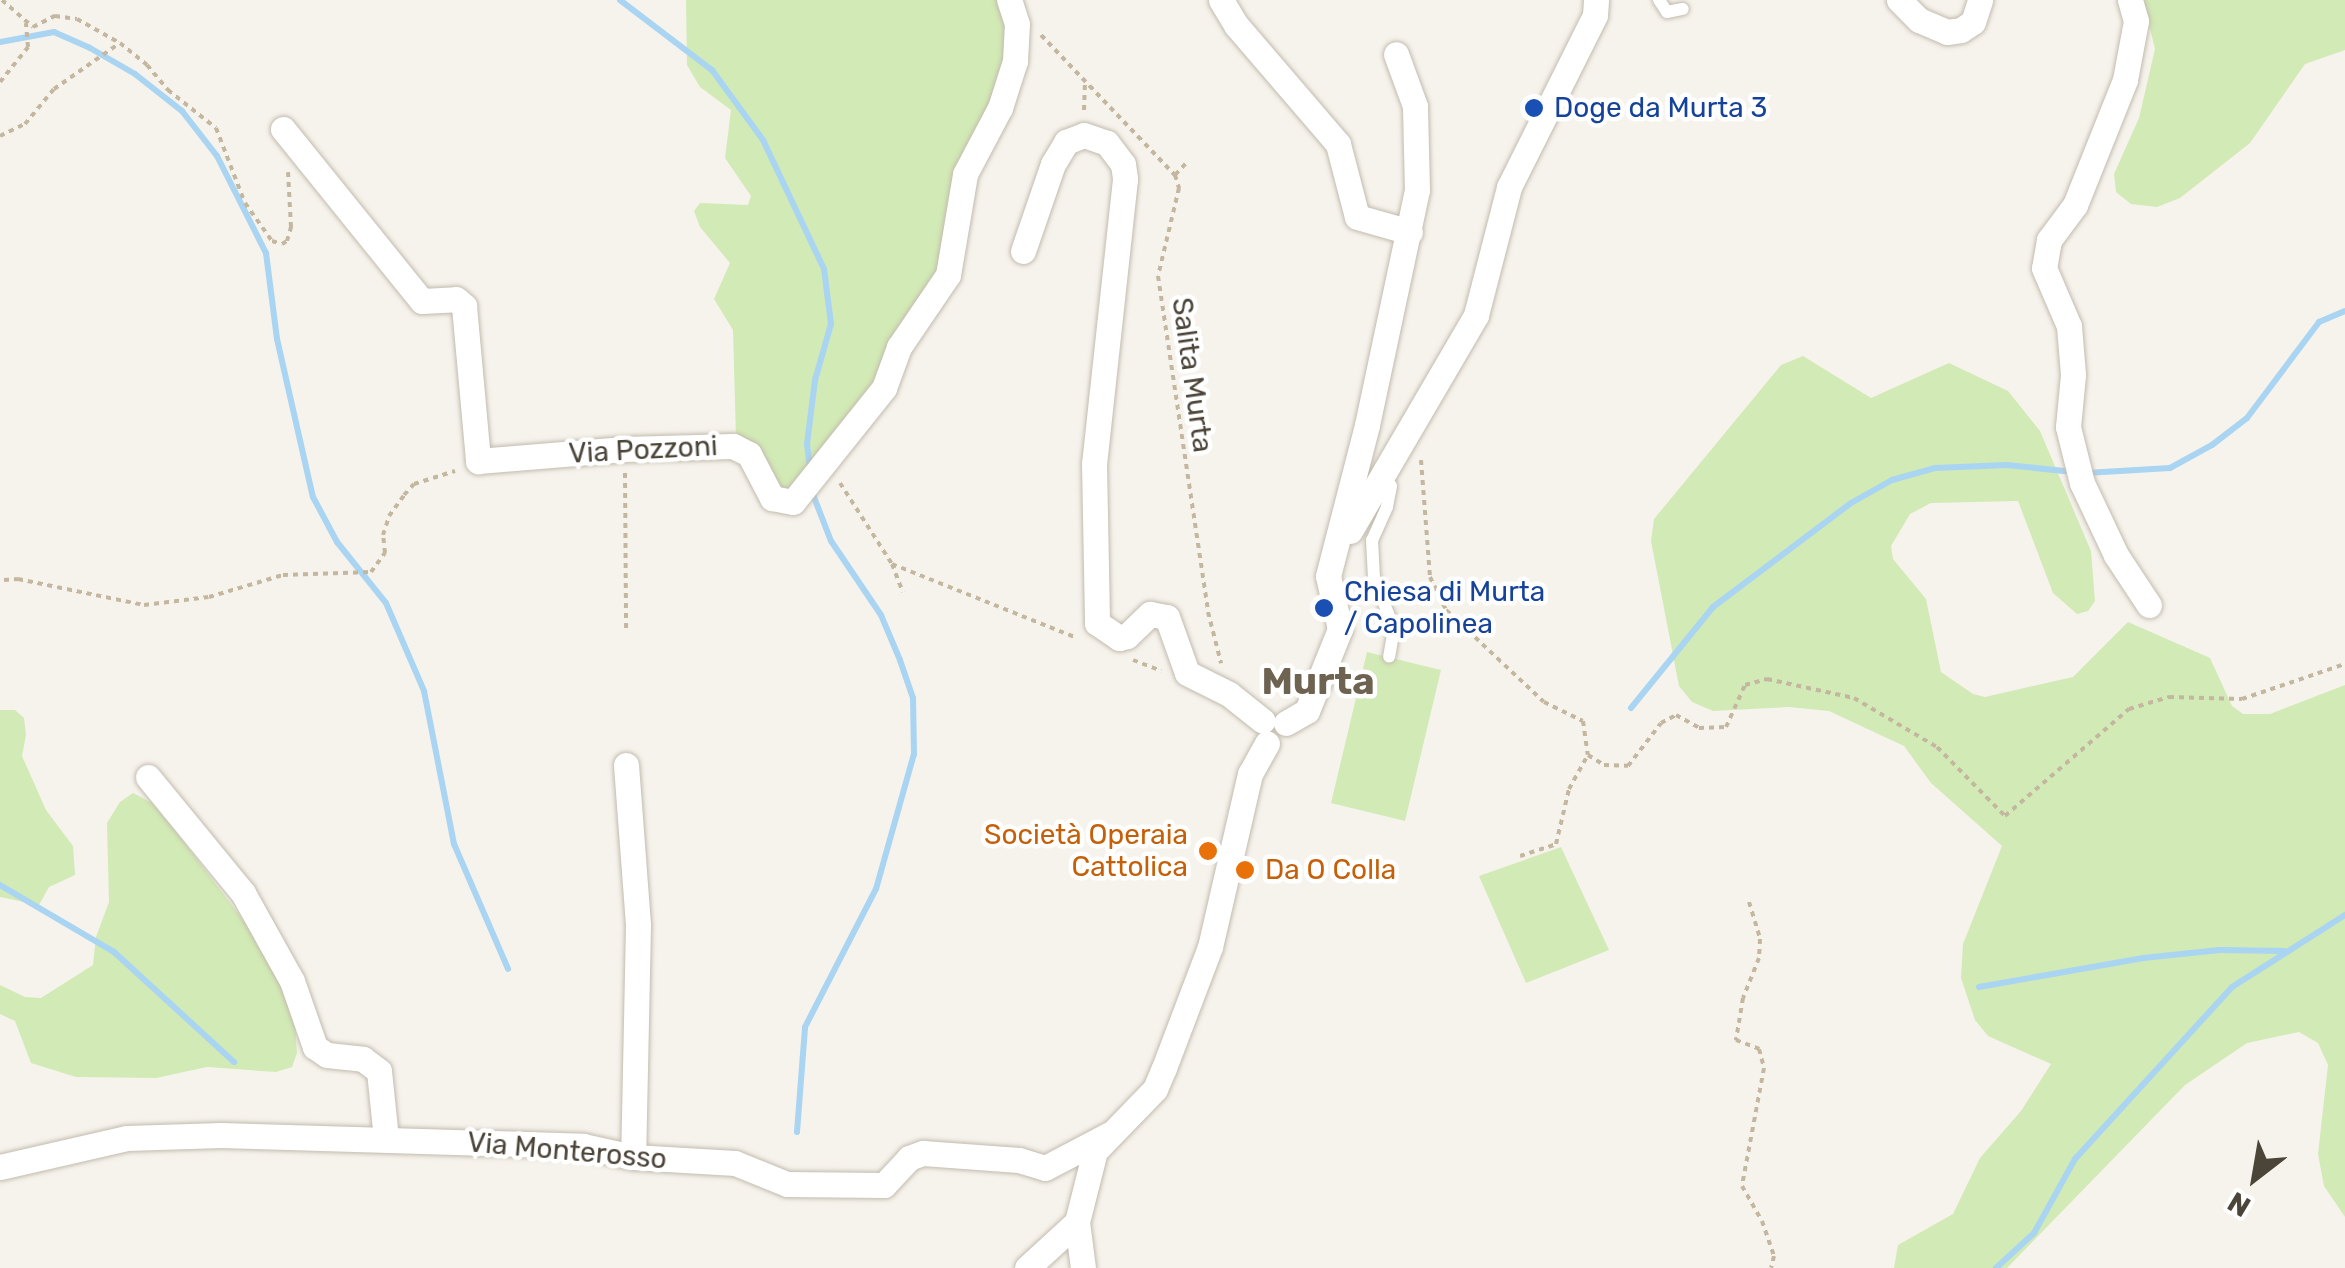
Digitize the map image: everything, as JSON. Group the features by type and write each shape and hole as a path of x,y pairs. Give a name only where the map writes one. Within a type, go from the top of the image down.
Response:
{"street":[{"path":"822,466 884,388 899,347 948,275 966,174 1000,108 1015,62 1016,24 1009,0"},
{"path":"1221,0 1236,25 1338,144 1357,217 1410,232"},
{"path":"1336,552 1384,478 1476,315 1510,187 1595,15 1596,0"},
{"path":"1899,0 1919,20 1954,32 1973,22 1980,0"},
{"path":"2130,0 2136,21 2125,80 2075,206 2048,240 2044,268 2069,326 2073,375 2068,427 2082,483 2116,555 2150,605"},
{"path":"1083,1268 1077,1222 1095,1152 1155,1089 1210,947 1250,774 1272,729 1306,711 1340,629 1328,586 1417,190 1415,106 1396,54"},
{"path":"284,129 422,301 461,301 466,314 478,461"},
{"path":"1022,251 1066,142 1084,135 1097,138 1116,152 1124,179 1094,463 1097,623 1119,638 1127,636 1150,614 1158,613 1171,624 1187,673 1229,694 1272,729"},
{"name":"Via Pozzoni","path":"478,461 625,449 739,447 752,457 766,493 779,502 798,499 822,466"},
{"path":"626,765 638,925 632,1157"},
{"path":"148,778 243,893 292,980 315,1048 326,1055 363,1059 378,1071 386,1139"},
{"name":"Via Monterosso","path":"0,1167 128,1138 220,1135 583,1146 632,1157 735,1163 788,1184 884,1185 908,1158 923,1153 1018,1160 1045,1168 1110,1134"},
{"path":"1027,1268 1077,1222"}],"lane":[{"path":"1659,0 1667,12 1683,9"},
{"path":"1384,478 1390,486 1388,507 1372,540 1374,578 1394,629 1390,657"}],"path":[{"path":"0,82 26,53 29,42 26,24 2,0"},
{"path":"26,24 41,26 55,16 77,18 120,43 216,128 245,203 272,241 282,244 290,236 280,136 284,129"},
{"path":"1034,29 1175,174 1188,161"},
{"path":"0,136 25,124 54,89 120,43"},
{"path":"1084,135 1085,83"},
{"name":"Salita Murta","path":"1175,174 1179,188 1158,276 1208,612 1229,694"},
{"path":"1406,440 1421,458 1430,577 1446,610 1544,702 1583,722 1588,755 1569,789 1556,844 1520,856"},
{"path":"625,449 626,632"},
{"path":"4,580 18,579 144,605 209,597 283,575 370,572 385,553 382,535 389,516 414,484 478,461"},
{"path":"822,466 841,484 892,564 903,592"},
{"path":"892,564 1089,642"},
{"path":"1125,657 1161,671"},
{"path":"1588,755 1604,765 1628,766 1660,723 1676,714 1699,728 1726,727 1745,685 1766,678 1854,698 1936,748 2005,816 2129,709 2169,697 2242,700 2345,664"},
{"path":"1748,902 1760,940 1759,958 1743,998 1736,1040 1759,1049 1764,1068 1742,1186 1762,1221 1774,1256 1771,1268"}],"green space":[{"path":"686,0 1003,0 1009,51 935,274 876,380 798,489 779,489 736,438 733,330 714,299 730,263 700,227 694,211 700,203 748,205 751,196 725,158 731,110 700,87 687,65"},
{"path":"2143,0 2345,0 2345,50 2305,64 2250,143 2180,198 2157,207 2131,204 2116,192 2114,174 2139,118 2155,49"},
{"path":"1803,356 1871,398 1949,363 2008,391 2040,431 2091,551 2095,601 2088,611 2077,614 2053,593 2018,501 1931,503 1910,514 1891,546 1893,559 1926,599 1941,672 1973,694 1985,697 2073,677 2128,622 2210,658 2232,706 2243,714 2270,714 2345,685 2345,1217 2324,1186 2318,1154 2328,1065 2318,1043 2299,1032 2247,1043 2185,1085 2007,1268 1894,1268 1898,1245 1953,1214 1980,1158 2021,1111 2051,1064 1988,1036 1975,1020 1961,978 1963,944 2002,846 1931,783 1904,746 1829,711 1788,707 1713,711 1692,702 1679,686 1651,541 1654,519 1781,365"},
{"path":"1367,652 1441,670 1405,821 1331,803"},
{"path":"0,710 15,710 24,718 22,756 46,810 73,846 75,875 49,887 39,905 0,897"},
{"path":"133,793 152,803 283,972 294,1006 297,1053 292,1067 276,1072 207,1067 156,1078 76,1077 31,1063 15,1021 0,1014 0,985 25,997 41,998 93,965 96,937 109,902 107,823 120,802"},
{"path":"1561,847 1609,950 1526,983 1479,876"}],"waterway":[{"path":"620,0 712,70 763,140 824,269 831,324 815,380 807,444 810,469"},
{"path":"0,42 54,32 90,48 135,74 182,111 217,156 266,253 277,339 313,497 337,542 386,603 424,691 454,844 508,969"},
{"path":"2086,473 2170,468 2212,445 2247,418 2319,322 2345,311"},
{"path":"1631,708 1713,607 1851,503 1892,480 1935,468 2007,465 2074,472"},
{"path":"797,1132 805,1027 876,889 914,754 913,698 900,660 881,615 831,541 812,492"},
{"path":"0,885 114,952 234,1062"},
{"path":"1996,1268 2034,1233 2075,1159 2232,987 2345,915"},
{"path":"1979,987 2143,958 2220,950 2284,951"}],"place":[{"name":"Doge da Murta 3","path":"1534,108"},
{"name":"Chiesa di Murta / Capolinea","path":"1324,608"},
{"name":"Società Operaia Cattolica","path":"1208,851"},
{"name":"Da O Colla","path":"1245,870"}],"district":[{"name":"Murta","path":"1318,682"}]}
